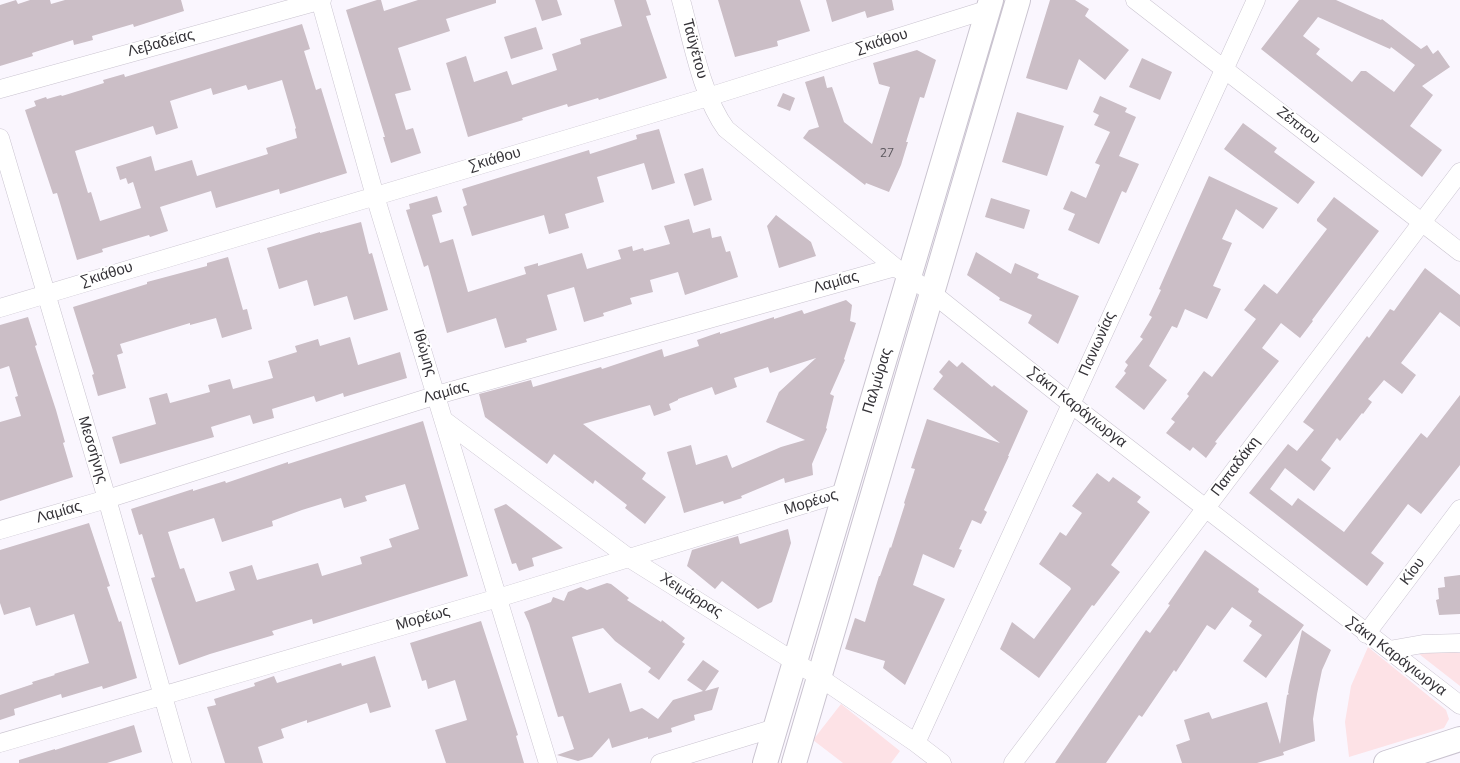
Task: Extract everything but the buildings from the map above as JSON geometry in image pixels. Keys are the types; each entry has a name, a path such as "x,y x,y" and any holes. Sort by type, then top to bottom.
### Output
{"main road":[{"name":"Παλμύρας","path":"794,763 1018,0"},
{"name":"Παλμύρας","path":"765,763 845,492 902,271 990,4"},
{"path":"1386,763 1460,739"}],"street":[{"name":"Λεβαδείας","path":"0,89 321,0"},
{"name":"Ιθώμης","path":"321,0 375,196 548,763"},
{"name":"Ταϋγέτου","path":"681,0 708,97"},
{"name":"Ζέππου","path":"1136,0 1460,252"},
{"name":"Πανιωνίας","path":"916,743 1256,0"},
{"name":"Σκιάθου","path":"0,308 708,97 990,4"},
{"name":"Σάκη Καράγιωργα","path":"708,97 717,118 726,129 1071,404 1460,705"},
{"name":"Μεσσήνης","path":"0,138 107,499 182,763"},
{"name":"Παπαδάκη","path":"1012,763 1460,172"},
{"name":"Λαμίας","path":"0,530 107,499 437,395 902,271"},
{"name":"Χειμάρρας","path":"445,422 629,558 795,661 916,743 942,763"},
{"name":"Μορέως","path":"0,743 162,694 498,598 845,492"},
{"name":"Κίου","path":"1366,634 1460,509"},
{"path":"1389,650 1423,644 1460,643"},
{"path":"660,763 775,728"}],"shaded area":[{"path":"1368,647 1446,710 1449,719 1444,728 1349,757 1345,722 1351,686"},
{"path":"1446,651 1460,653 1460,686 1419,654"},
{"path":"841,704 900,751 891,763 843,763 813,740"}]}
